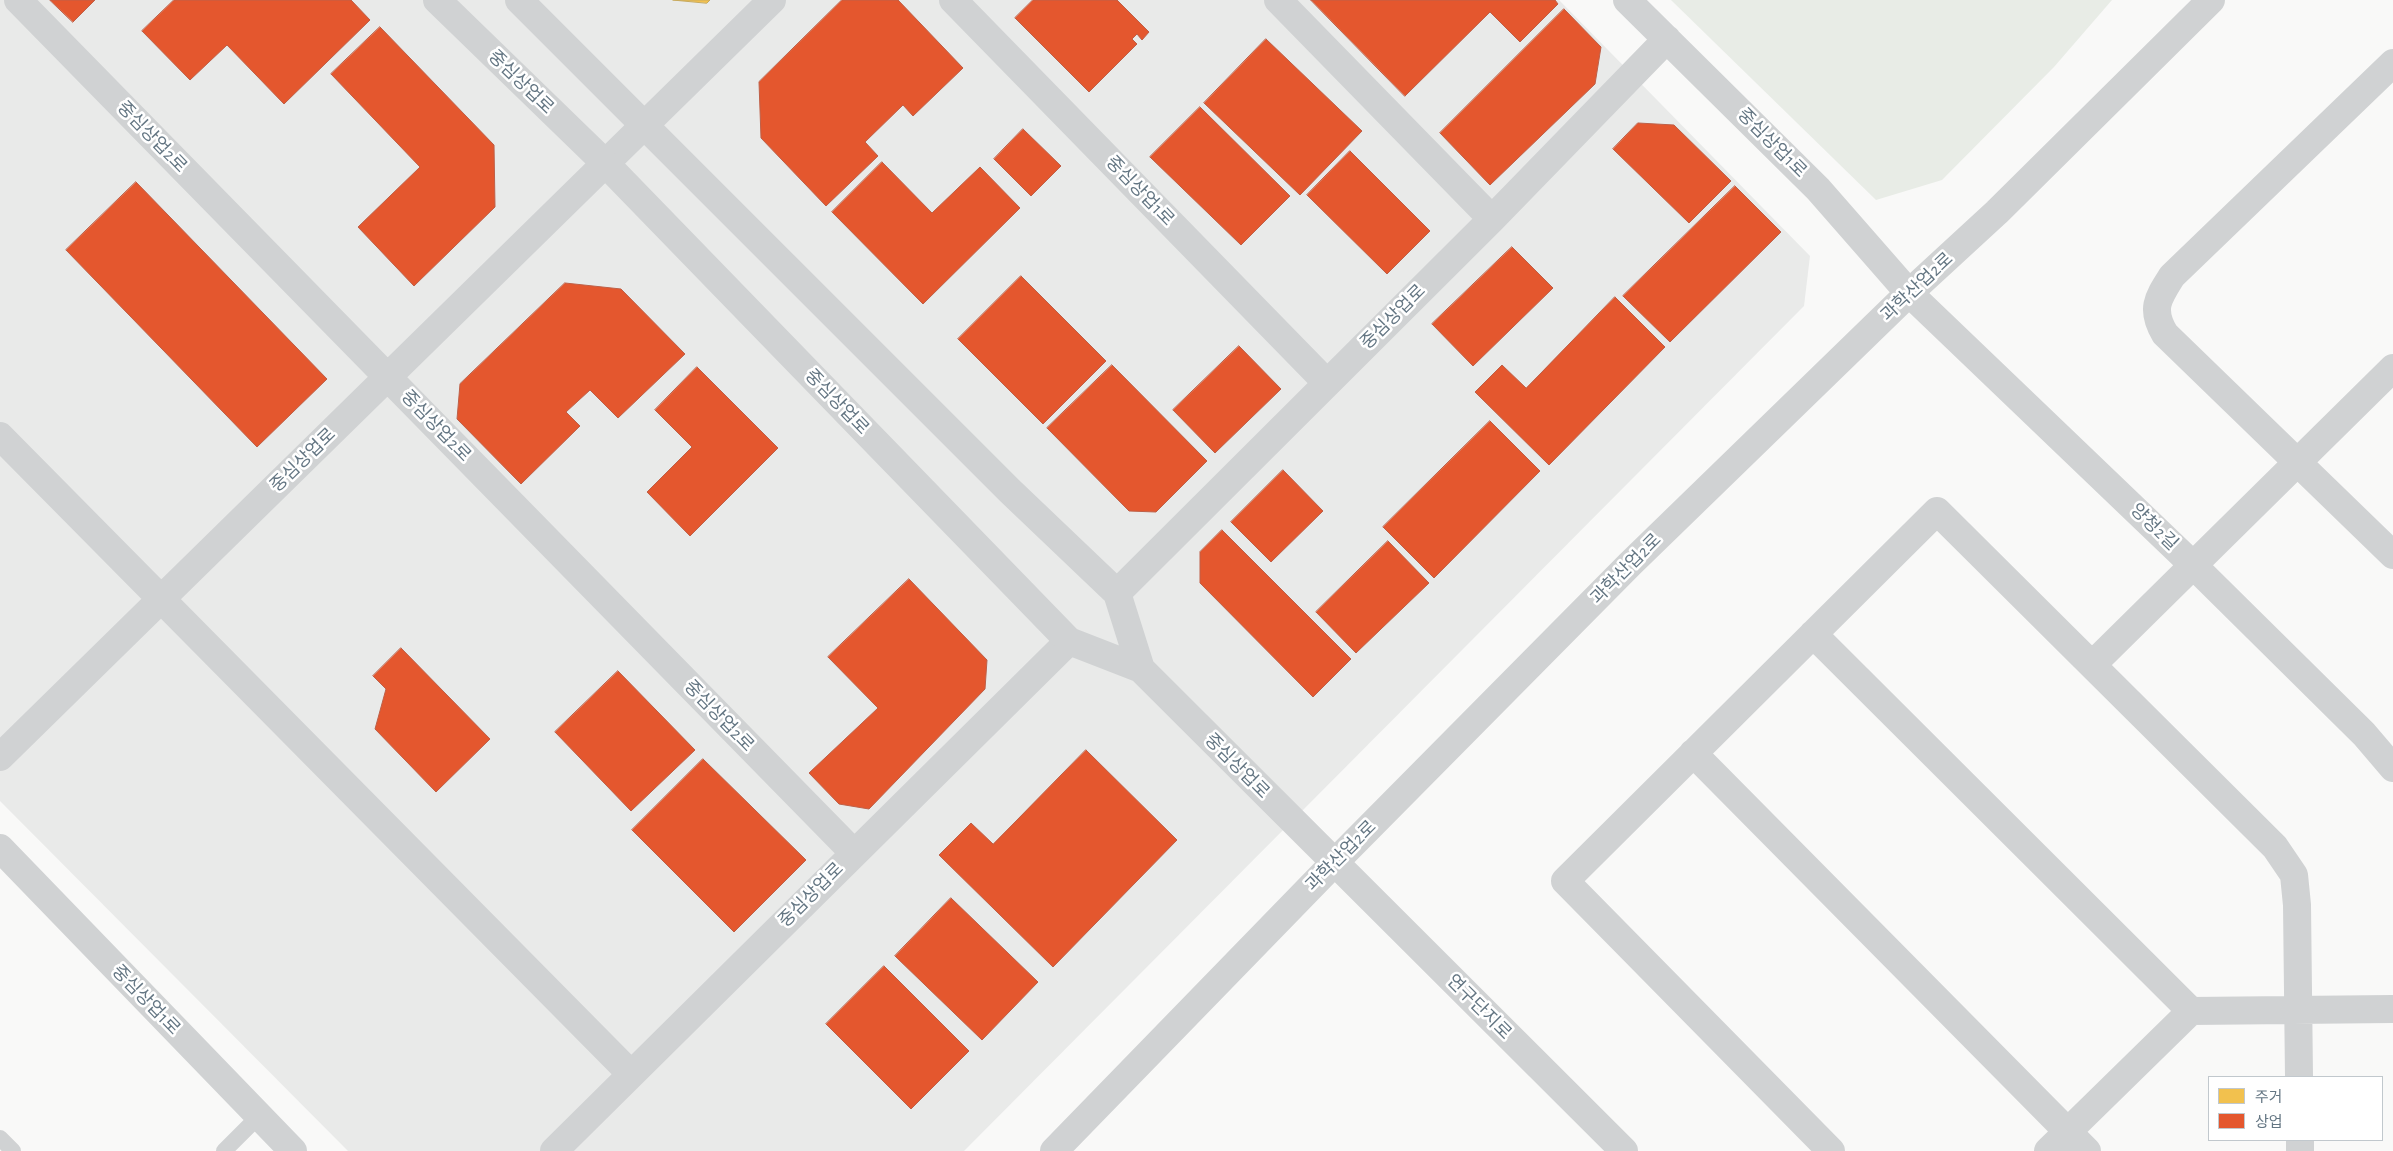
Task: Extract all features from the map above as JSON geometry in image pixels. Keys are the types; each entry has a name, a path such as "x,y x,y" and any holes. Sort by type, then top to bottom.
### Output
{"street":[{"name":"중심상업2로","path":"18,0 854,853"},
{"name":"중심상업로","path":"437,0 605,163 1069,641 1141,669 1334,863"},
{"name":"중심상업로","path":"519,0 1003,484 1117,593 1141,669"},
{"name":"중심상업로","path":"0,757 772,0"},
{"name":"중심상업1로","path":"953,0 1327,383"},
{"path":"1278,0 1492,218"},
{"name":"중심상업1로","path":"1627,0 1818,189 1909,293"},
{"name":"과학산업2로","path":"1054,1151 1334,863 1630,564 1909,293 1997,212 2211,0"},
{"name":"중심상업로","path":"1117,593 1492,218 1667,39"},
{"path":"2393,63 2172,276 2161,294 2156,308 2157,321 2165,334 2393,555"},
{"name":"양청2길","path":"1909,293 2193,565 2364,734 2393,768"},
{"path":"2092,665 2393,368"},
{"path":"0,436 631,1074"},
{"path":"1831,1151 1565,881 1937,511 2275,847 2294,875 2297,906 2299,1076"},
{"path":"1813,634 2191,1012"},
{"name":"중심상업로","path":"554,1151 1069,641"},
{"path":"1693,753 2087,1151"},
{"name":"중심상업1로","path":"0,848 293,1151"},
{"name":"연구단지로","path":"1334,863 1624,1151"},
{"path":"2048,1151 2191,1012 2393,1009"}],"lane":[{"path":"224,1151 259,1116"},
{"path":"0,1138 13,1151"}],"shaded area":[{"path":"0,0 1559,0 1810,256 1804,306 964,1151 348,1151 0,801"},
{"path":"1671,0 2112,0 2054,67 1942,180 1876,200"}],"building: 주거":[{"path":"673,0 710,0 707,3"}],"building: 상업":[{"path":"50,0 95,0 73,22"},
{"path":"174,0 351,0 370,20 284,104 227,45 190,80 142,31"},
{"path":"842,0 898,0 963,68 913,116 903,105 865,142 878,156 826,206 761,138 759,82"},
{"path":"1033,0 1117,0 1149,32 1142,40 1137,34 1132,39 1137,44 1089,92 1015,18"},
{"path":"1311,0 1555,0 1558,4 1520,42 1490,12 1405,96"},
{"path":"1564,9 1601,47 1595,84 1490,185 1440,133"},
{"path":"380,27 494,145 495,207 414,286 358,227 420,167 331,74"},
{"path":"1266,39 1362,131 1300,195 1204,103"},
{"path":"1200,107 1290,196 1241,245 1150,157"},
{"path":"1638,123 1674,125 1731,181 1689,223 1613,149"},
{"path":"1023,129 1061,166 1031,196 994,159"},
{"path":"1350,151 1430,231 1387,274 1307,195"},
{"path":"882,162 932,213 980,167 1020,208 923,304 832,212"},
{"path":"136,182 327,379 257,447 66,250"},
{"path":"1735,186 1781,232 1670,342 1623,296"},
{"path":"1512,247 1553,288 1473,366 1432,324"},
{"path":"1021,276 1106,361 1043,424 958,339"},
{"path":"565,283 621,289 685,354 618,418 590,390 566,412 580,426 521,484 457,419 460,384"},
{"path":"1615,297 1665,347 1549,465 1475,392 1502,365 1526,388"},
{"path":"1239,346 1281,389 1215,453 1173,410"},
{"path":"1112,365 1207,461 1156,512 1129,511 1047,428"},
{"path":"697,367 778,448 690,536 647,492 692,447 655,410"},
{"path":"1490,421 1540,471 1434,578 1383,527"},
{"path":"1283,470 1323,511 1271,562 1231,522"},
{"path":"1222,530 1351,659 1313,697 1200,583 1200,552"},
{"path":"1388,541 1429,583 1356,653 1316,612"},
{"path":"909,579 987,660 985,689 869,809 839,804 809,773 878,708 828,657"},
{"path":"401,648 490,739 436,792 375,729 386,689 373,676"},
{"path":"618,671 695,750 631,811 555,732"},
{"path":"1086,750 1177,840 1053,967 939,855 971,823 993,844"},
{"path":"703,759 806,860 734,932 632,830"},
{"path":"951,898 1038,982 982,1040 895,956"},
{"path":"884,966 969,1051 911,1109 826,1024"}]}
